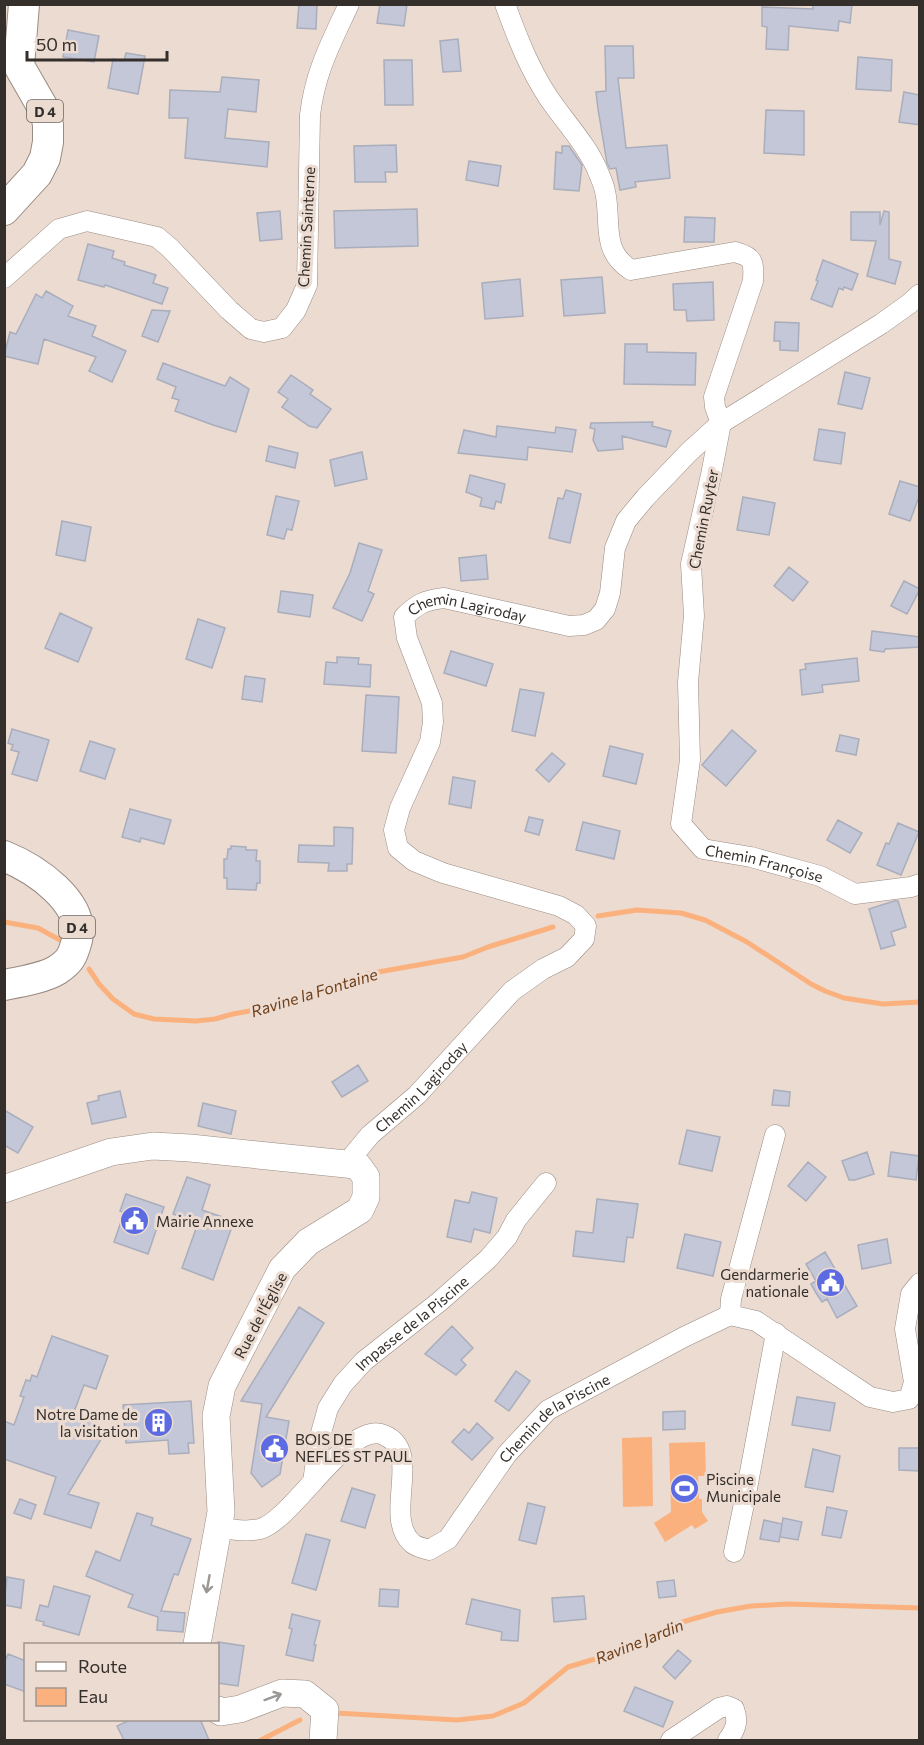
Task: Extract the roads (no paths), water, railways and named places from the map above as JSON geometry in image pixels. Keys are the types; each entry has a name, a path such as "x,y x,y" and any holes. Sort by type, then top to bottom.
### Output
{"main road":[{"name":"D 4","path":"4,210 37,174 45,158 48,142 46,113 19,66 24,4"},
{"name":"D 4","path":"4,856 21,863 61,893 75,912 78,935 73,957 56,971 4,985"}],"street":[{"name":"Chemin Sainterne","path":"4,278 59,229 87,221 157,237 229,310 251,329 264,332 282,328 296,310 307,285 310,114 313,92 322,62 349,4"},
{"path":"505,4 531,69 595,164 605,191 612,253 621,264 631,270 735,252 747,255 754,264 753,281 714,397 721,423"},
{"name":"Chemin Lagiroday","path":"346,1164 370,1135 417,1095 512,990 543,969 567,957 584,939 586,926 576,915 559,906 443,873 414,861 398,848 394,830 400,808 430,742 433,722 432,703 406,638 404,617 415,606 429,600 444,598 569,626 584,625 596,620 605,609 610,593 615,548 626,521 688,452 721,423 881,324 920,294"},
{"name":"Chemin Ruyter","path":"694,616 691,564 721,423"},
{"name":"Chemin Françoise","path":"694,616 688,682 690,760 681,824 703,849 751,858 820,876 855,894 920,884"},
{"path":"775,1135 731,1299 730,1315 756,1321 870,1397 893,1402 909,1399 914,1382 905,1329 911,1294 920,1283"},
{"path":"4,1189 111,1152 153,1146 346,1164"},
{"name":"Rue de l'Église","path":"197,1643 221,1512 216,1416 222,1386 282,1269 308,1242 360,1210 366,1197 366,1177 358,1166 346,1164"},
{"name":"Impasse de la Piscine","path":"312,1482 319,1440 328,1408 343,1384 364,1361 488,1260 546,1183"},
{"name":"Chemin de la Piscine","path":"219,1527 245,1531 262,1528 275,1520 346,1449 367,1433 382,1434 397,1443 403,1462 401,1526 412,1544 429,1550 448,1539 507,1454 548,1410 730,1315"},
{"path":"734,1551 776,1333"},
{"path":"219,1711 240,1709 282,1693 305,1694 325,1710 323,1740"},
{"path":"671,1740 719,1708 727,1707 734,1709 737,1725 728,1740"}],"water":[{"path":"652,1437 653,1506 623,1507 622,1438"},
{"name":"Piscine Municipale","path":"705,1442 706,1476 698,1476 699,1499 702,1499 702,1512 708,1521 695,1529 692,1525 665,1542 654,1523 671,1512 669,1443"}],"waterway":[{"name":"Ravine la Fontaine","path":"598,916 637,910 681,913 705,920 747,942 825,991 844,998 883,1004 920,1002"},
{"name":"Ravine la Fontaine","path":"4,922 38,928 60,940"},
{"name":"Ravine la Fontaine","path":"89,969 113,999 134,1014 154,1019 196,1021 281,1005 367,974 463,957 553,927"},
{"name":"Ravine Jardin","path":"336,1713 457,1720 493,1716 524,1703 568,1667 619,1652 652,1639 679,1623 717,1612 751,1606 788,1604 920,1608"},
{"name":"Ravine Jardin","path":"261,1740 300,1720"}],"place":[{"name":"Mairie Annexe","path":"135,1221"},
{"name":"Gendarmerie nationale","path":"830,1283"},
{"name":"Notre Dame de la visitation","path":"159,1423"},
{"name":"BOIS DE NEFLES ST PAUL","path":"274,1448"},
{"name":"Piscine Municipale","path":"685,1488"}]}
